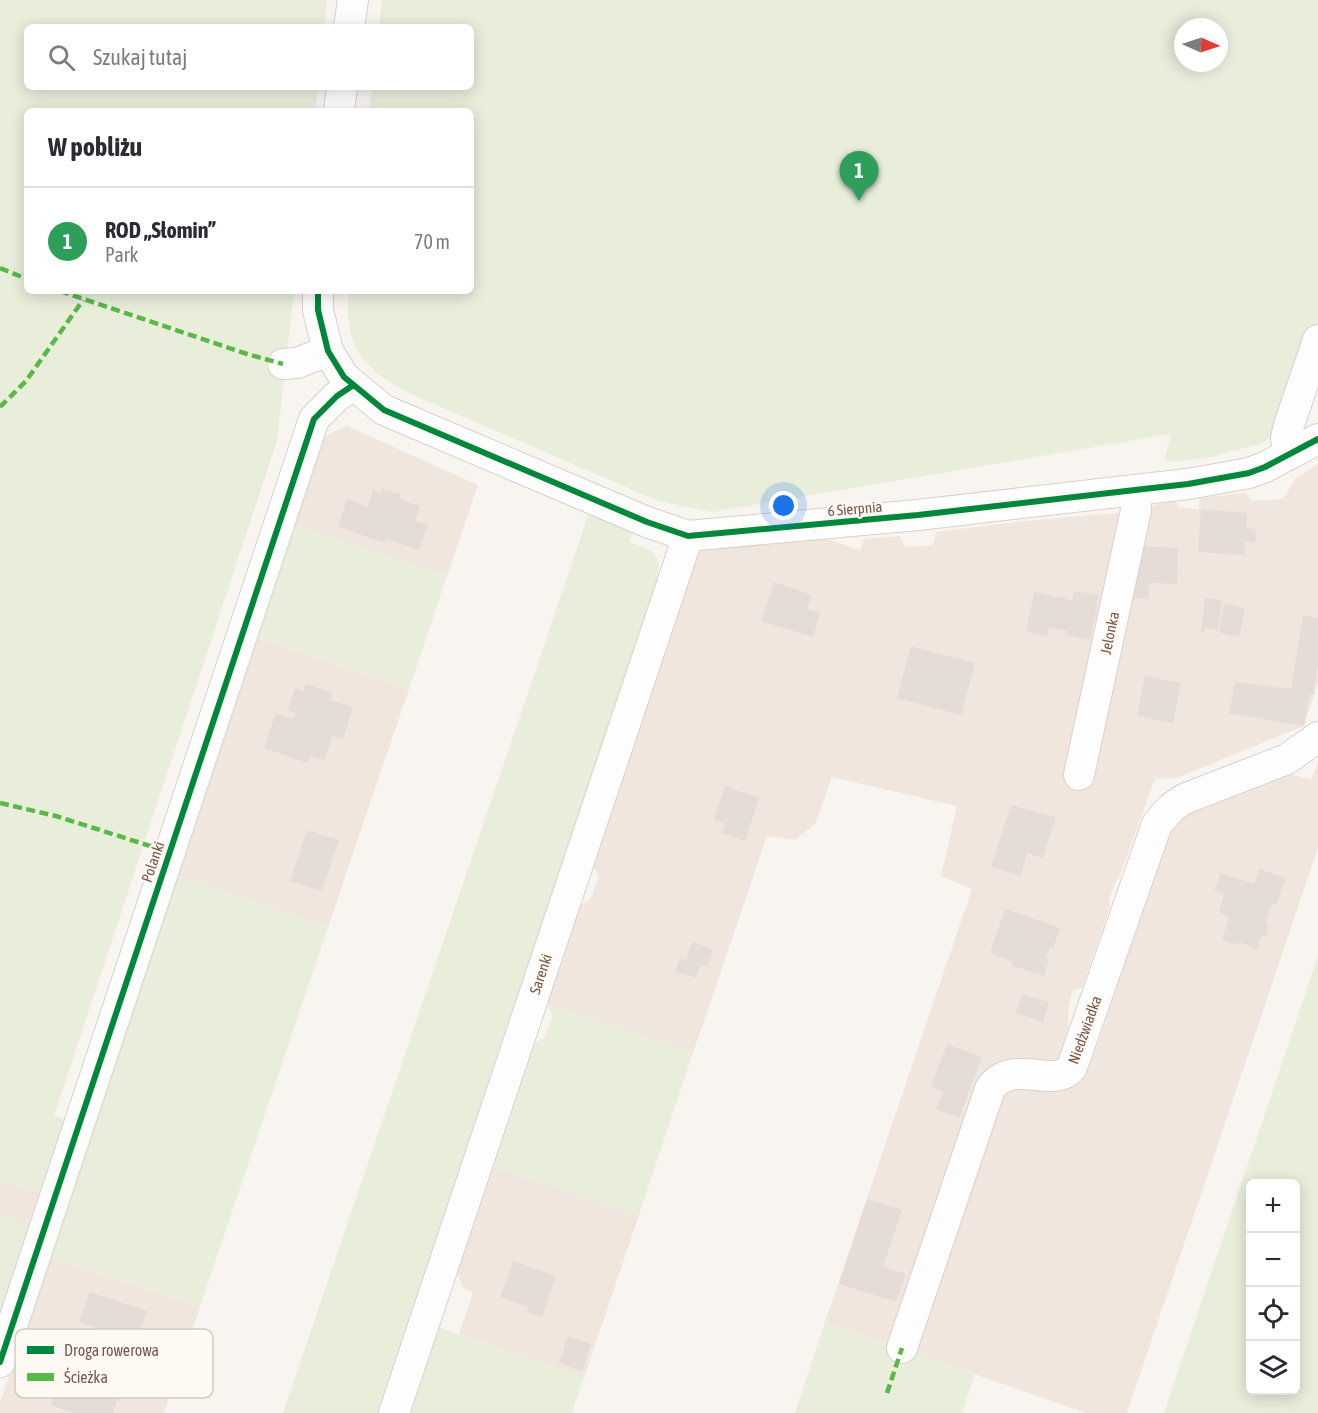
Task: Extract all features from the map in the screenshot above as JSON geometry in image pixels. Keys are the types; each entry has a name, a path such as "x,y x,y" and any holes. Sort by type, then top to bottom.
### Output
{"street":[{"path":"349,24 353,0"},
{"path":"339,108 342,90"},
{"name":"6 Sierpnia","path":"318,294 318,310 328,351 352,386 384,410 647,522 688,536 918,515 1232,477 1265,467 1318,439"},
{"path":"1288,455 1286,438 1289,425 1318,340"},
{"path":"283,364 297,363 328,351"},
{"name":"Polanki","path":"0,1362 314,419 337,396 352,386"},
{"name":"Jelonka","path":"1079,775 1136,510 1135,490"},
{"name":"Sarenki","path":"394,1413 688,536"},
{"name":"Niedźwiadka","path":"902,1348 990,1089 998,1079 1010,1074 1064,1074 1072,1067 1157,824 1184,799 1287,759 1318,737"}],"shaded area":[{"path":"347,426 478,485 447,576 294,525 323,437"},
{"path":"1318,464 1318,683 1304,726 1176,778 1155,779 1109,900 1110,906 1082,988 1073,990 1069,1006 1068,1028 1064,1041 1067,1052 1085,1057 1095,1052 1166,840 1179,819 1192,809 1287,773 1311,780 1318,762 1318,848 1127,1413 1086,1413 825,1322 972,889 941,876 957,806 832,777 815,824 795,840 767,836 693,1053 547,1005 580,905 590,900 599,877 593,866 699,550 827,539 860,550 864,539 899,536 905,547 933,545 936,532 1127,512 1176,500 1179,508 1199,509 1199,498 1245,493 1252,501 1283,499 1296,478"},
{"path":"257,638 409,689 328,927 177,876"},
{"path":"0,1098 68,1121 24,1253 0,1245"},
{"path":"493,1167 639,1215 584,1378 459,1334 473,1293 463,1288 457,1273"},
{"path":"49,1257 200,1307 193,1329 25,1329"},
{"path":"15,1358 15,1398 169,1398 164,1413 0,1413 0,1403"}],"green space":[{"path":"0,0 327,0 324,24 24,24 24,90 318,90 315,108 24,108 24,294 294,294 277,441 54,1116 68,1121 43,1195 0,1180"},
{"path":"382,0 1318,0 1318,320 1285,417 1275,434 1263,443 1211,457 1175,462 1164,460 1171,434 712,512 658,501 413,395 381,377 360,355 354,343 348,311 349,294 474,294 474,108 369,108 372,90 474,90 474,24 379,24"},
{"path":"589,513 632,531 629,542 650,550 654,554 659,563 654,604 382,1413 283,1413"},
{"path":"294,525 447,576 409,689 257,638"},
{"path":"177,876 328,927 200,1307 49,1257"},
{"path":"1318,956 1318,1413 1164,1413"},
{"path":"547,1005 693,1053 639,1215 493,1167 534,1043 545,1037 553,1016"},
{"path":"0,1212 32,1228 0,1323"},
{"path":"825,1322 975,1373 962,1413 795,1413"},
{"path":"438,1327 584,1378 572,1413 409,1413"}],"building":[{"path":"382,489 400,494 399,499 420,506 415,521 428,525 419,550 386,539 385,543 338,527 347,499 368,507 373,490 381,493"},
{"path":"1201,509 1247,513 1246,528 1256,529 1255,542 1245,542 1245,555 1198,552"},
{"path":"1138,546 1178,548 1177,584 1149,583 1149,599 1128,598 1129,582 1136,582"},
{"path":"774,582 812,595 807,609 820,613 813,637 761,621"},
{"path":"1074,591 1099,595 1090,640 1066,635 1067,631 1049,628 1048,636 1026,632 1034,592 1072,600"},
{"path":"1205,598 1222,600 1218,630 1205,628 1205,632 1201,632"},
{"path":"1224,604 1245,608 1239,637 1219,633"},
{"path":"1303,615 1318,618 1318,665 1313,695 1310,694 1304,726 1229,713 1235,682 1291,689"},
{"path":"911,646 975,663 961,715 897,698"},
{"path":"1145,676 1181,683 1173,723 1137,716"},
{"path":"306,684 332,693 330,700 353,707 343,739 333,736 324,760 311,756 308,763 264,748 276,713 294,719 296,713 288,710 295,688 303,691"},
{"path":"725,786 759,798 745,841 722,833 725,824 714,819"},
{"path":"1011,805 1056,817 1043,858 1027,853 1021,876 991,867"},
{"path":"307,830 339,840 322,891 290,881"},
{"path":"1259,869 1286,878 1276,905 1272,904 1265,925 1269,926 1266,937 1262,935 1257,949 1239,942 1237,945 1222,940 1229,917 1219,912 1224,894 1214,891 1221,873 1254,884"},
{"path":"1005,909 1060,928 1053,948 1050,947 1046,958 1049,959 1044,976 1011,965 1012,961 990,953"},
{"path":"692,942 713,949 708,967 700,965 696,978 675,972 680,958 686,960"},
{"path":"1022,994 1049,1002 1043,1022 1016,1013"},
{"path":"947,1044 982,1057 959,1118 936,1109 943,1092 931,1087"},
{"path":"867,1199 902,1210 883,1267 906,1274 896,1302 839,1284"},
{"path":"513,1261 556,1276 542,1317 527,1312 528,1307 500,1297"},
{"path":"90,1292 147,1311 141,1329 97,1329 79,1322"},
{"path":"568,1336 591,1344 582,1371 559,1363"},
{"path":"53,1398 121,1398 120,1402 117,1400 113,1413 74,1413 51,1405"}],"marked path":[{"path":"0,268 24,278"},
{"path":"69,294 283,364"},
{"path":"0,407 26,381 83,300"},
{"path":"0,803 56,816 169,852"},
{"path":"887,1393 902,1348"}],"cycle path":[{"path":"318,294 318,310 328,351 344,377 384,410 647,522 688,536 918,515 1188,484 1249,473 1318,439"},
{"path":"0,1362 314,419 337,396 352,386"}],"place":[{"name":"ROD „Słomin”","path":"859,201"}]}
